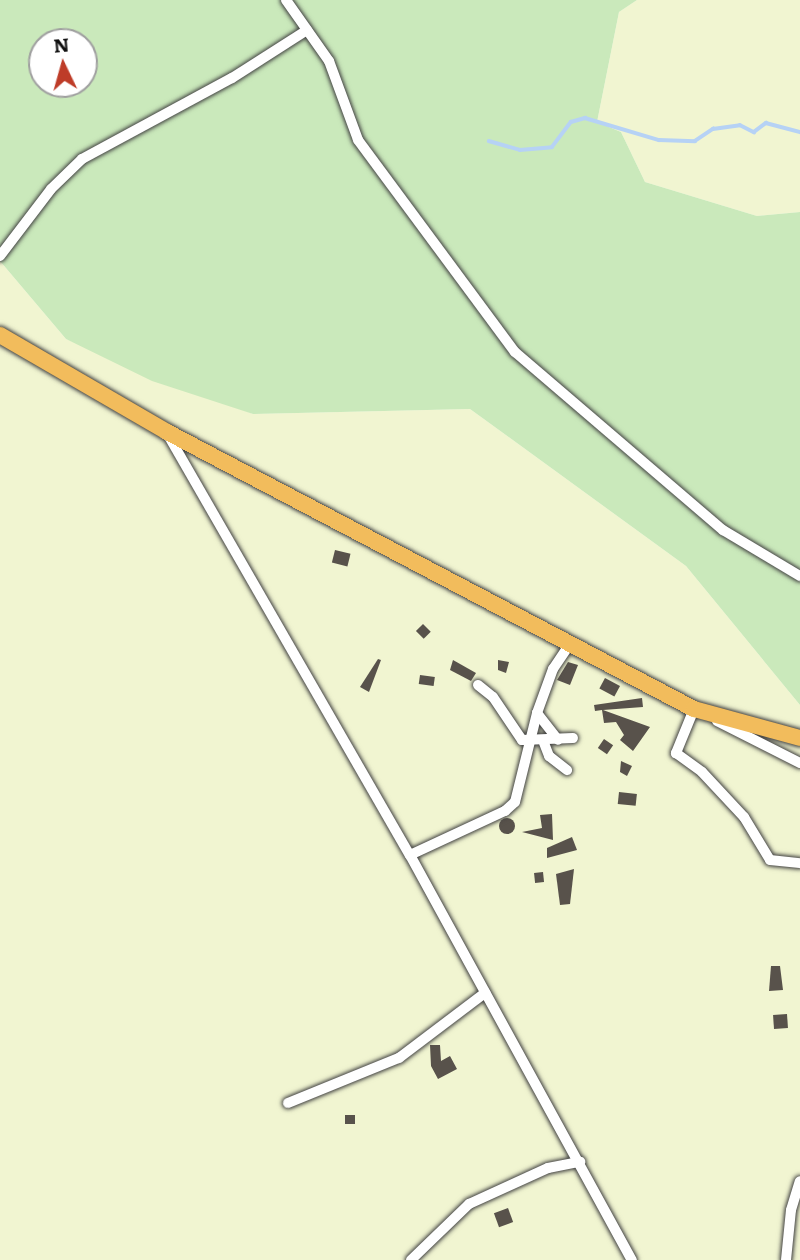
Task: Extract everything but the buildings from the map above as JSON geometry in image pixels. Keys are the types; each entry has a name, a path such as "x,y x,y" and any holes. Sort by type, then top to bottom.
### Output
{"highway":[{"path":"0,335 167,432 694,709 800,738"}],"street":[{"path":"286,0 329,61 358,140 515,352 723,530 800,576"},
{"path":"0,256 51,189 82,159 232,78 307,30"},
{"path":"167,432 410,855 632,1260"},
{"path":"410,855 505,811 515,802 537,713 553,669 570,644"},
{"path":"478,685 493,696 522,740 544,743 573,738"},
{"path":"800,763 694,709 676,753 702,772 744,817 770,860 800,863"},
{"path":"537,713 558,740"},
{"path":"544,743 550,756 568,770"},
{"path":"288,1103 399,1058 485,993"},
{"path":"411,1260 469,1204 548,1168 580,1162"},
{"path":"786,1260 791,1210 800,1181"}],"green space":[{"path":"0,0 637,0 619,12 597,122 621,132 645,182 757,216 800,212 800,705 686,566 470,409 253,414 152,381 66,339 0,261"},
{"path":"637,0 800,0 800,212 757,216 645,182 621,132 597,122 619,12"},
{"path":"0,261 66,339 253,414 470,409 686,566 800,705 800,1260 0,1260"}],"waterway":[{"path":"489,141 520,150 552,147 571,122 585,118 659,140 695,141 713,129 740,125 754,132 766,123 800,132"}]}
